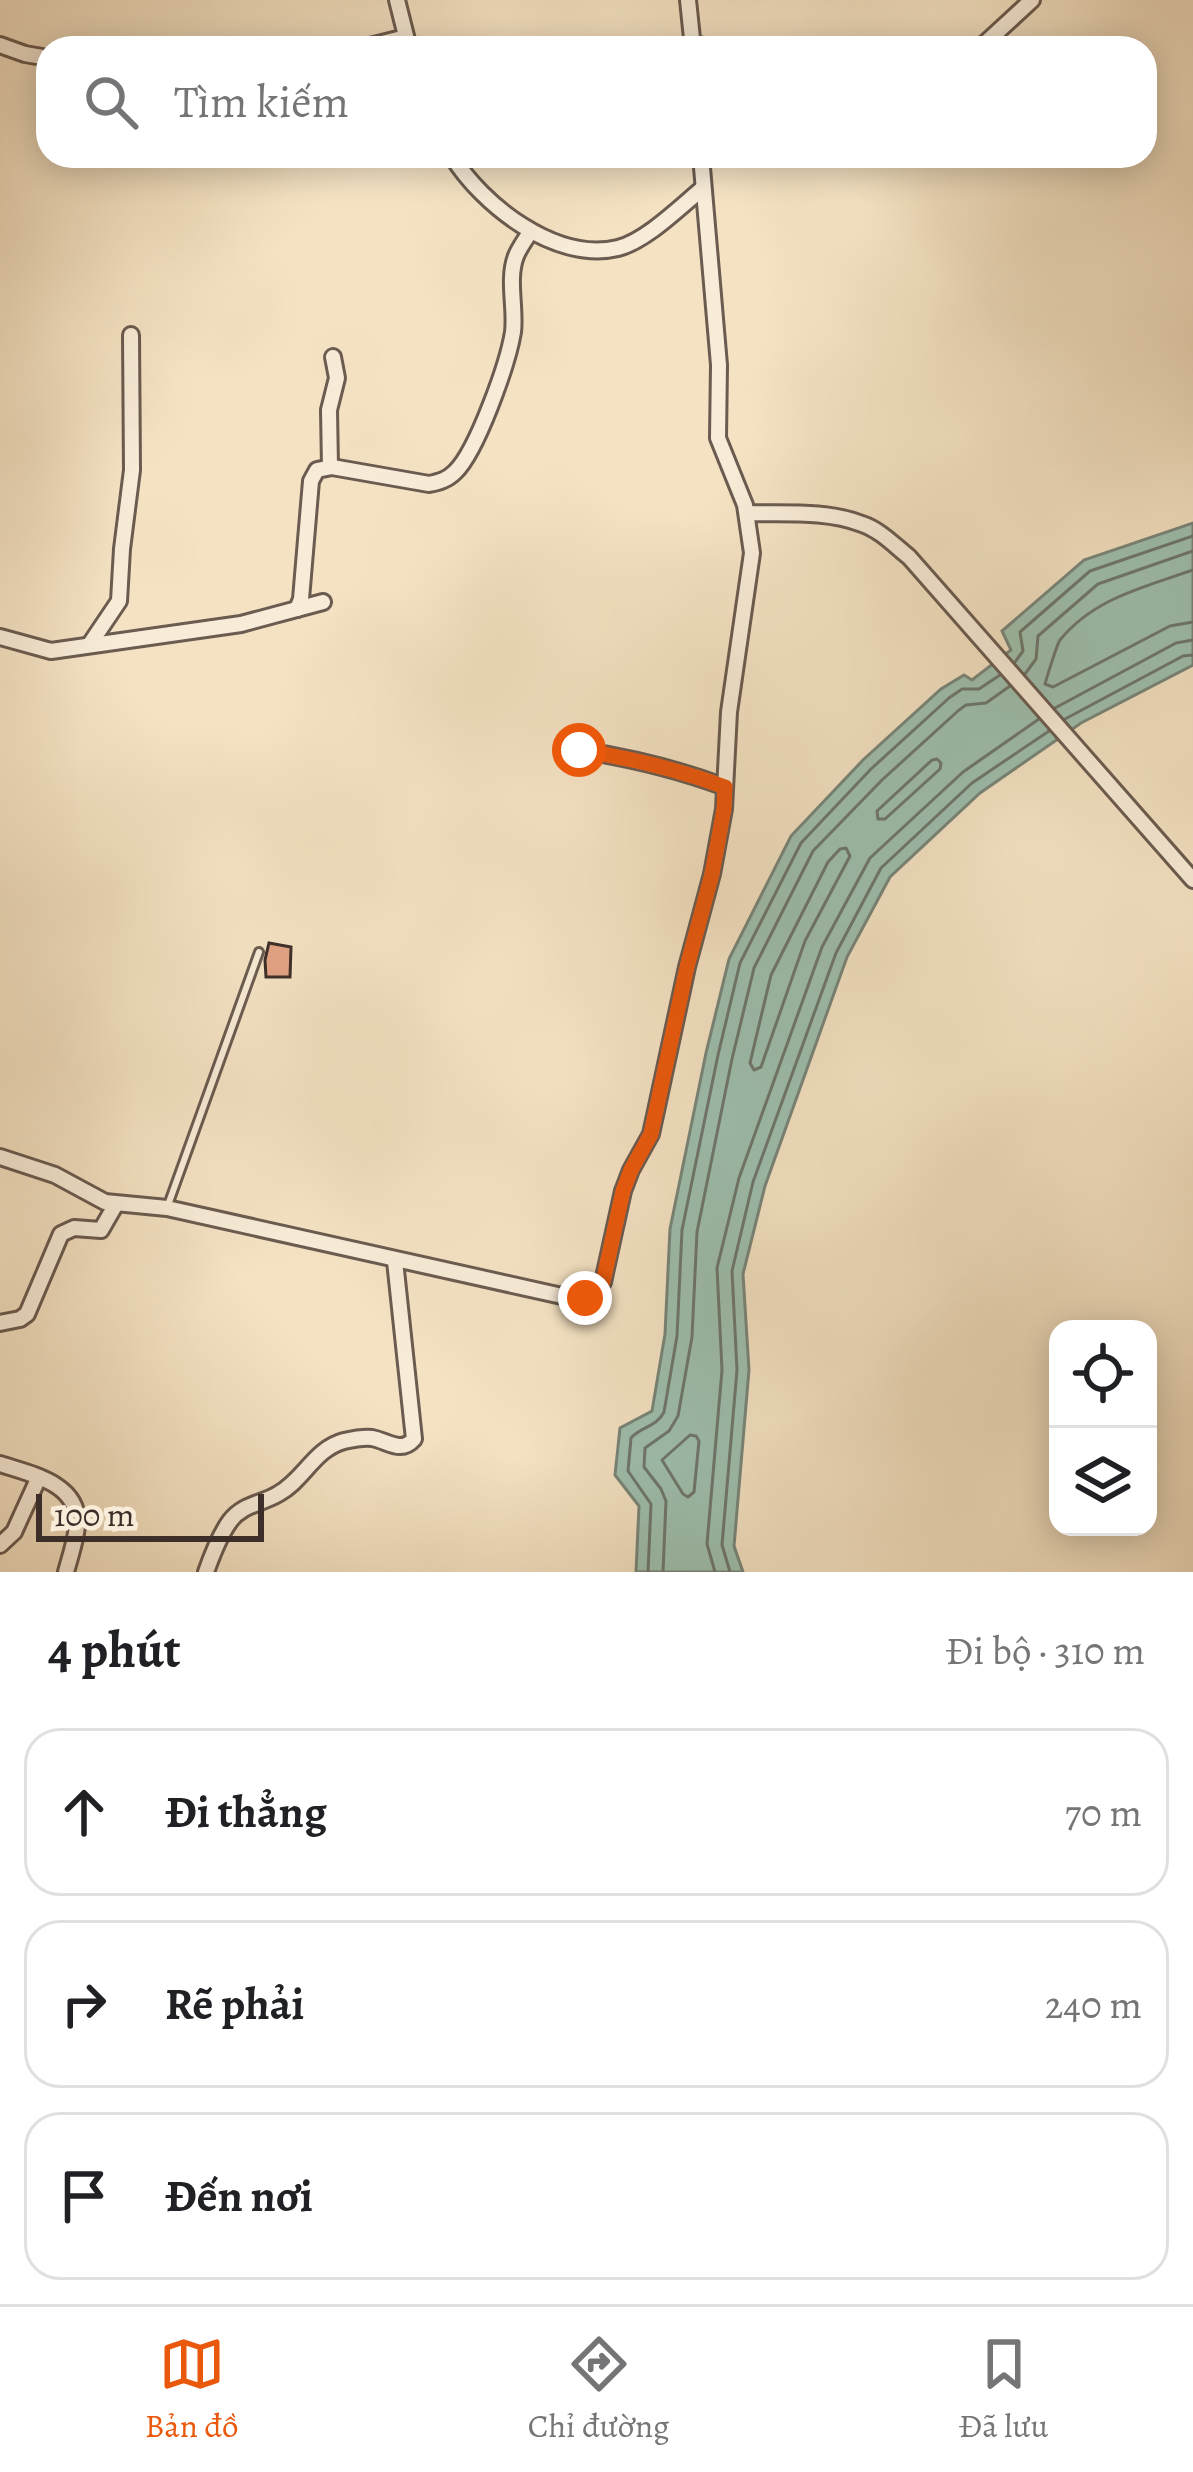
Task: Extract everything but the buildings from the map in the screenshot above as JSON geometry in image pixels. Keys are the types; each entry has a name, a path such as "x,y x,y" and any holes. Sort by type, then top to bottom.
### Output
{"street":[{"path":"397,0 406,36"},
{"path":"688,0 692,36"},
{"path":"993,36 1033,0"},
{"path":"0,45 36,56"},
{"path":"462,168 520,226 551,243 584,249 616,249 638,240 704,188"},
{"path":"0,1157 55,1175 94,1198 116,1204 167,1208 571,1298 585,1298 603,1282 623,1191 651,1134 712,874 724,809 729,712 752,553 747,513 718,438 718,365 702,168"},
{"path":"297,609 310,482 317,470 329,467 429,484 457,471 478,435 508,353 514,320 514,263 530,232"},
{"path":"90,644 119,601 132,470 130,334"},
{"path":"329,467 329,410 337,378 333,357"},
{"path":"747,513 831,517 880,533 909,557 1193,880"},
{"path":"0,637 50,651 241,624 323,602"},
{"path":"579,750 680,770 725,787"},
{"path":"0,1323 27,1314 61,1234 74,1228 100,1230 116,1204"},
{"path":"206,1572 220,1537 239,1511 285,1490 325,1450 362,1438 402,1447 414,1439 395,1261"},
{"path":"0,1464 61,1488 75,1506 77,1528 66,1572"},
{"path":"0,1545 14,1532 39,1477"}],"lane":[{"path":"167,1208 259,952"}],"water":[{"path":"1193,523 1193,665 1081,723 980,793 890,877 847,957 765,1186 743,1274 749,1370 734,1546 743,1572 636,1572 639,1506 615,1475 620,1428 652,1411 665,1334 670,1229 706,1053 729,959 791,836 863,760 941,689 964,675 972,680 1011,650 1002,631 1084,560"}],"route":[{"path":"579,750 680,770 725,787 712,874 651,1134 623,1191 603,1282 585,1298"}]}
